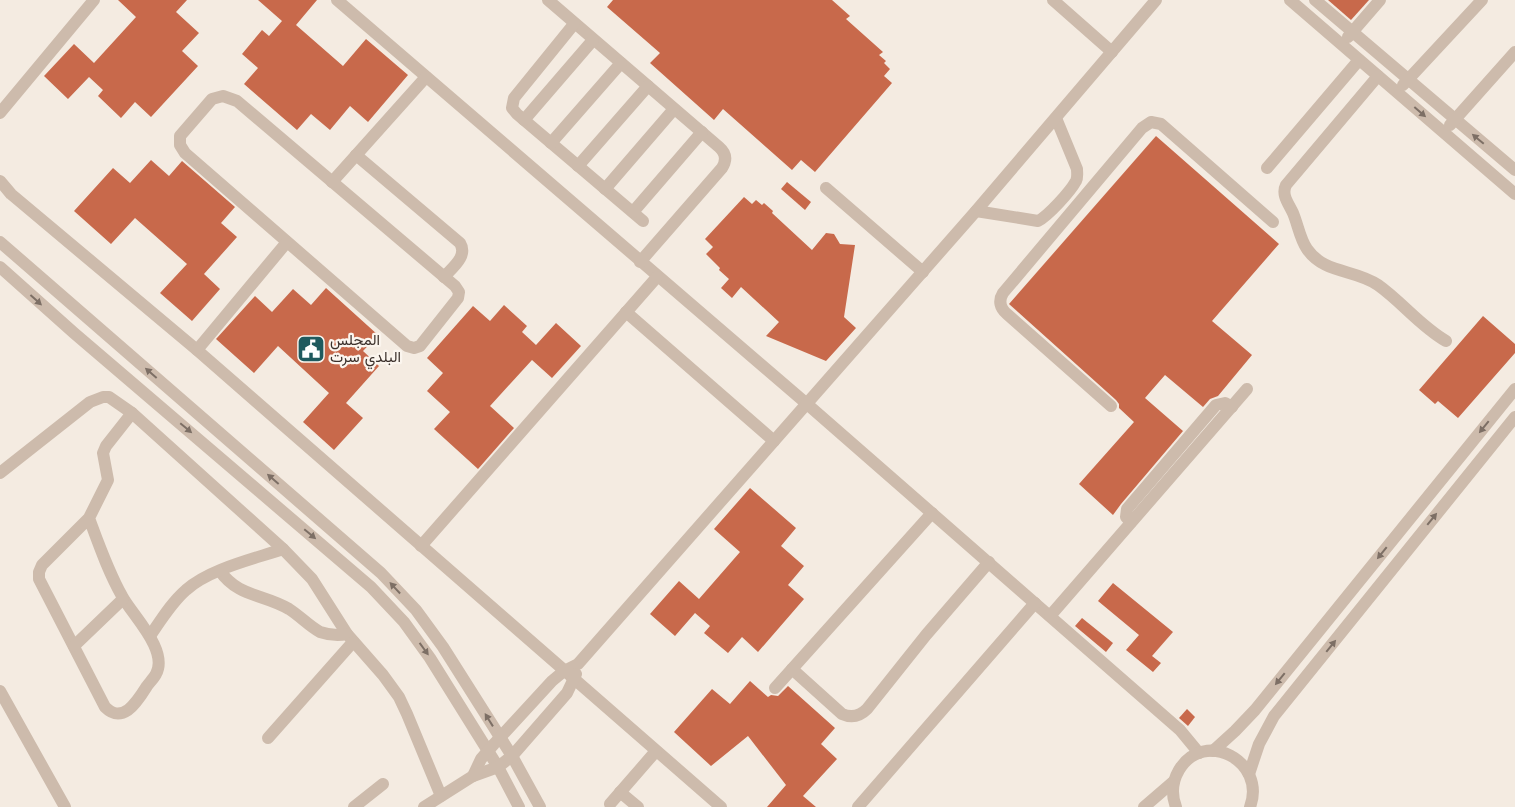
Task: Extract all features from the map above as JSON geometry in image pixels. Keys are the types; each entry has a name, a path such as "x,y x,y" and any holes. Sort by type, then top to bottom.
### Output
{"street":[{"path":"0,113 94,0"},
{"path":"337,0 989,562 1180,730 1199,753"},
{"path":"548,0 723,152 725,158 724,165 640,262"},
{"path":"1052,0 1112,52"},
{"path":"474,776 481,759 488,750 564,671 578,664 923,272 1156,0"},
{"path":"1290,0 1305,5 1341,44 1515,194"},
{"path":"1315,0 1515,170"},
{"path":"1341,44 1380,0"},
{"path":"1396,92 1482,0"},
{"path":"574,24 514,98 512,108 643,221"},
{"path":"524,120 593,40"},
{"path":"1443,132 1515,52"},
{"path":"1267,168 1359,60"},
{"path":"551,143 621,63"},
{"path":"1378,76 1286,185 1284,195 1294,216 1302,241 1317,260 1330,268 1362,276 1377,284 1428,329 1446,341"},
{"path":"332,182 426,77"},
{"path":"578,166 648,86"},
{"path":"223,96 237,101 332,182 455,286 459,292 458,298 420,346 414,348 407,346 185,153 180,145 180,136 212,99 223,96"},
{"path":"605,189 674,109"},
{"path":"976,211 1038,221 1063,197 1076,181 1078,175 1056,118"},
{"path":"1111,406 1007,314 1000,304 1003,293 1145,125 1154,122 1164,126 1273,222"},
{"path":"633,212 702,132"},
{"path":"356,156 460,243 463,249 462,256 444,277"},
{"path":"0,181 11,194 197,350 656,751 705,802 721,807"},
{"path":"826,188 923,272"},
{"path":"1063,197 1075,208"},
{"path":"0,242 381,574 416,610 443,647 512,756 540,807"},
{"path":"197,350 287,242"},
{"path":"0,267 74,333 371,587 404,622 430,658 488,750 519,807"},
{"path":"421,546 657,276"},
{"path":"626,312 774,441"},
{"path":"1050,616 1248,389"},
{"path":"1213,751 1255,710 1515,389"},
{"path":"0,472 96,399 109,397 132,413 283,549 312,579 350,638 383,675 398,697 441,796"},
{"path":"89,518 108,568 123,599 150,636 158,656 159,666 157,673 132,707 118,714 110,712 105,707 39,579 39,572 42,565 89,518 108,480 108,473 102,459 102,453 132,413"},
{"path":"1252,805 1253,792 1250,774 1259,744 1274,716 1515,417"},
{"path":"775,688 932,513"},
{"path":"150,636 178,597 204,577 283,549"},
{"path":"792,669 842,714 851,717 860,715 867,710 926,635 989,562"},
{"path":"220,571 230,584 281,604 320,632 350,638"},
{"path":"74,646 123,599"},
{"path":"858,807 1035,603"},
{"path":"268,738 350,638"},
{"path":"424,807 474,776 498,767 512,756 567,693 574,680 578,664"},
{"path":"0,691 65,807"},
{"path":"531,704 546,717"},
{"path":"610,804 656,751"},
{"path":"1176,807 1172,791 1176,774 1186,761 1199,753 1213,751 1231,755 1250,774"},
{"path":"1144,807 1173,782"},
{"path":"354,807 382,784"},
{"path":"620,792 638,807"}],"building":[{"path":"118,0 187,0 176,12 199,33 182,51 198,66 151,117 135,102 121,118 98,96 103,90 89,77 68,99 44,76 74,44 94,63 136,17"},
{"path":"258,0 317,0 296,25 343,66 366,39 408,75 368,122 350,106 330,130 311,114 297,130 244,84 258,68 242,54 262,30 269,36 282,21"},
{"path":"613,0 832,0 850,16 846,19 883,52 879,55 886,61 884,63 890,69 884,76 892,83 815,172 801,160 792,170 723,109 714,120 650,63 660,53 607,7"},
{"path":"1328,0 1369,0 1351,20"},
{"path":"1156,136 1279,244 1212,321 1252,355 1218,396 1210,399 1203,407 1165,375 1145,398 1183,431 1113,515 1079,484 1134,422 1119,408 1116,400 1009,304"},
{"path":"151,160 169,176 182,161 235,207 221,223 237,237 204,274 220,289 192,321 160,293 187,264 135,218 111,244 74,211 113,168 130,183"},
{"path":"787,182 811,202 805,210 781,189"},
{"path":"744,197 752,204 756,200 762,205 764,203 773,211 772,213 812,250 826,233 834,234 840,244 855,245 844,317 856,328 826,361 766,336 779,322 741,287 732,298 721,288 729,279 706,254 713,247 705,239"},
{"path":"326,288 378,335 363,351 379,366 346,403 363,418 334,450 303,422 329,393 278,346 254,373 216,339 255,296 272,312 293,289 311,305"},
{"path":"504,305 527,326 522,332 536,345 556,323 581,346 552,378 532,360 490,406 514,428 478,469 434,429 450,412 427,391 443,373 427,358 473,306 490,321"},
{"path":"1483,316 1515,344 1515,353 1458,418 1438,401 1435,404 1419,390"},
{"path":"750,488 796,528 781,546 804,566 788,585 804,599 758,652 742,637 728,653 704,633 710,626 695,613 675,636 650,614 679,581 699,599 740,552 714,529"},
{"path":"1113,583 1173,632 1152,656 1161,663 1153,672 1126,650 1139,635 1098,601"},
{"path":"1082,618 1113,643 1106,652 1075,626"},
{"path":"750,681 768,697 771,695 778,696 788,686 835,728 821,744 837,759 803,796 816,807 767,807 786,785 748,736 711,766 674,732 712,689 730,704"},
{"path":"1187,709 1195,717 1188,726 1179,718"}],"place":[{"name":"المجلس البلدي سرت","path":"311,349"}]}
